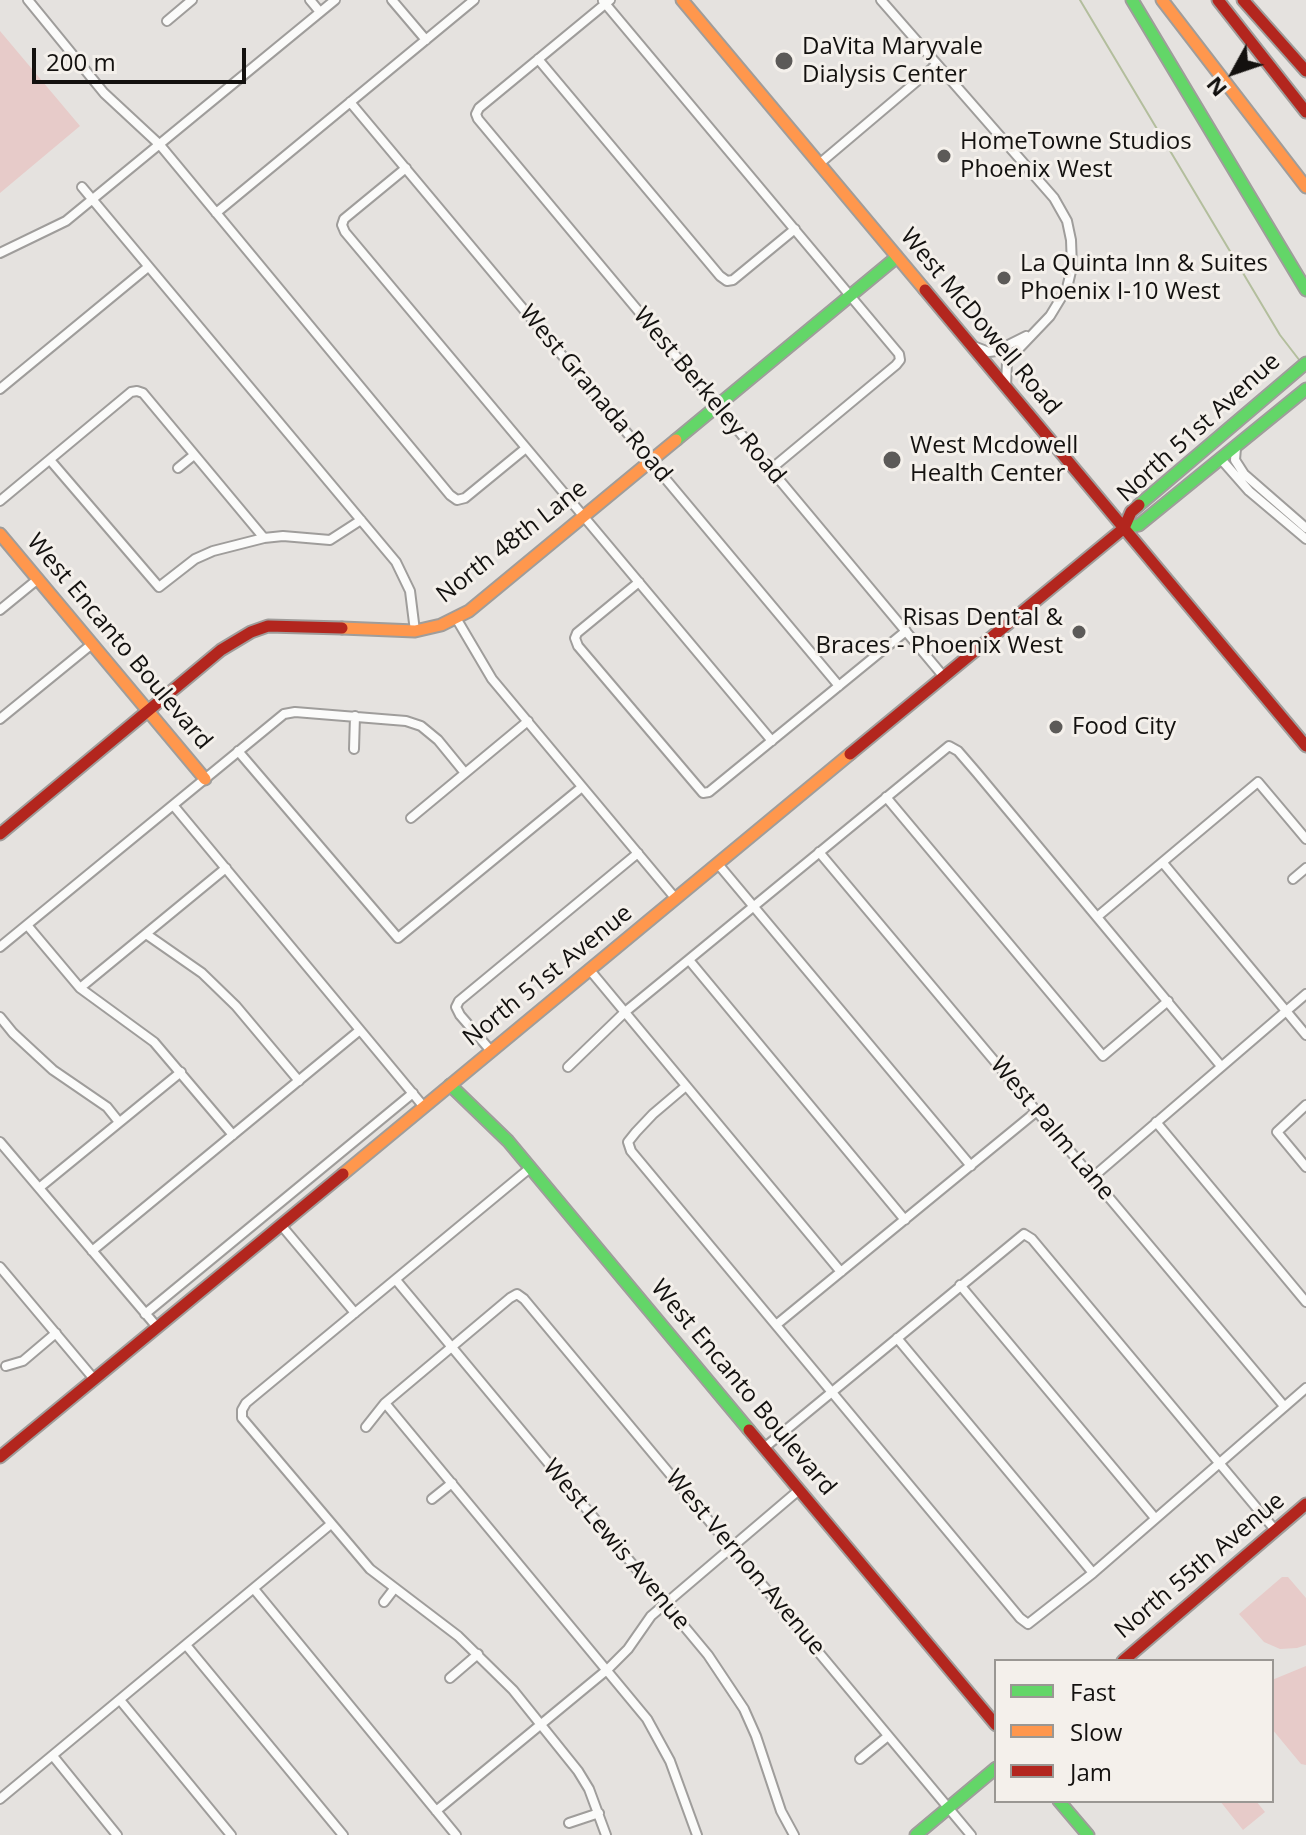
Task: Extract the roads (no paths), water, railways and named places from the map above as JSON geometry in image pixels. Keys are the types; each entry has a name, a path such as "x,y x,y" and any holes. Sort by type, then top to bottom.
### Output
{"main road":[{"name":"West McDowell Road","path":"682,0 1306,746"},
{"path":"1132,0 1306,290"},
{"path":"1162,0 1306,187"},
{"path":"1218,0 1306,112"},
{"path":"1243,0 1306,71"},
{"name":"North 48th Lane","path":"0,834 228,645 251,632 268,626 294,625 415,631 456,618 483,600 897,257"},
{"name":"North 51st Avenue","path":"0,1457 1124,528 1131,512 1306,363"},
{"path":"1220,458 1220,444 1250,420 1278,387"},
{"name":"North 51st Avenue","path":"1124,528 1139,525 1305,390"},
{"name":"West Encanto Boulevard","path":"0,534 205,779"},
{"name":"West Encanto Boulevard","path":"450,1085 505,1137 994,1723"},
{"name":"North 55th Avenue","path":"1125,1659 1306,1504"},
{"path":"916,1835 994,1770"},
{"path":"1061,1803 1088,1835"}],"street":[{"path":"28,0 104,93 160,145 457,500 465,498 526,448"},
{"path":"167,21 192,0"},
{"path":"310,0 320,12"},
{"path":"0,253 58,227 335,0"},
{"path":"392,0 426,40"},
{"path":"216,213 474,0"},
{"path":"881,0 1054,198 1067,221 1071,240 1069,283 1056,308 1006,364 1006,388"},
{"path":"771,469 900,360 899,354 606,1 538,59 727,281 733,280 795,229"},
{"name":"West Berkeley Road","path":"538,59 479,108 476,114 944,677"},
{"path":"819,164 936,65"},
{"name":"West Granada Road","path":"350,102 839,686"},
{"path":"406,168 344,219 342,225 772,741"},
{"path":"82,187 396,562 408,581 415,631"},
{"path":"0,389 148,267"},
{"path":"969,343 989,352 1030,334"},
{"path":"0,501 131,392 137,391 143,393 264,538"},
{"path":"1239,443 1234,455 1244,474 1306,528"},
{"path":"178,468 194,455"},
{"path":"1220,458 1253,495 1306,539"},
{"path":"50,460 159,587 195,559 213,551 283,536 330,540 361,520"},
{"path":"0,610 38,579"},
{"path":"639,582 577,633 575,638 578,646 703,793 709,792 906,631"},
{"path":"456,618 492,679 676,899"},
{"path":"0,719 92,644"},
{"path":"0,947 284,714 295,712 412,720 438,740 465,773"},
{"path":"354,749 355,716"},
{"path":"411,818 528,721"},
{"path":"568,1067 625,1012 949,746 968,762 1221,1066"},
{"path":"238,751 398,938 582,787"},
{"path":"1097,917 1258,782 1306,839"},
{"path":"886,797 1103,1056 1168,1001"},
{"path":"173,805 424,1107"},
{"name":"West Palm Lane","path":"819,852 1284,1406"},
{"path":"491,1051 456,1007 459,1001 638,853"},
{"path":"1163,863 1306,1035"},
{"path":"718,864 971,1166"},
{"path":"80,988 226,868"},
{"path":"1293,879 1306,868"},
{"path":"27,925 80,988 154,1042 233,1135"},
{"path":"146,934 202,973 236,1006 299,1081"},
{"path":"689,960 905,1220"},
{"path":"589,969 841,1272"},
{"path":"1093,1177 1306,994"},
{"path":"0,1017 53,1070 107,1107 119,1122"},
{"path":"92,1251 360,1030"},
{"path":"39,1188 181,1072"},
{"path":"686,1086 653,1114 628,1142 631,1151 1028,1624 1093,1573 1306,1388"},
{"path":"145,1314 413,1093"},
{"path":"1306,1105 1277,1132 1306,1167"},
{"path":"776,1325 1037,1111"},
{"path":"1156,1122 1306,1302"},
{"path":"1,1146 157,1327"},
{"path":"530,1168 246,1403 242,1418 370,1569 439,1620 513,1690 578,1771 599,1813 606,1835"},
{"path":"281,1225 355,1313"},
{"path":"764,1448 1024,1234 1032,1239 1276,1531"},
{"path":"0,1267 94,1379"},
{"name":"West Lewis Avenue","path":"396,1280 708,1655 744,1709 781,1811 794,1835"},
{"path":"960,1285 1155,1518"},
{"name":"West Vernon Avenue","path":"452,1346 517,1294 524,1299 971,1835"},
{"path":"6,1366 23,1361 56,1333"},
{"path":"897,1338 1093,1573"},
{"path":"366,1427 385,1403 452,1346"},
{"path":"385,1403 647,1719 670,1761 697,1835"},
{"path":"432,1499 452,1483"},
{"path":"436,1811 608,1669 628,1649 651,1616 799,1490"},
{"path":"0,1799 331,1524"},
{"path":"254,1589 456,1835"},
{"path":"384,1602 394,1589"},
{"path":"186,1645 343,1835"},
{"path":"450,1678 478,1654"},
{"path":"120,1700 231,1835"},
{"path":"860,1759 888,1736"},
{"path":"53,1756 117,1835"},
{"path":"569,1823 599,1813"}],"waterway":[{"path":"1080,0 1280,335 1300,361"}],"place":[{"name":"DaVita Maryvale Dialysis Center","path":"784,61"},
{"name":"HomeTowne Studios Phoenix West","path":"944,156"},
{"name":"La Quinta Inn & Suites Phoenix I-10 West","path":"1004,278"},
{"name":"West Mcdowell Health Center","path":"892,460"},
{"name":"Risas Dental & Braces - Phoenix West","path":"1079,632"},
{"name":"Food City","path":"1056,727"}]}
